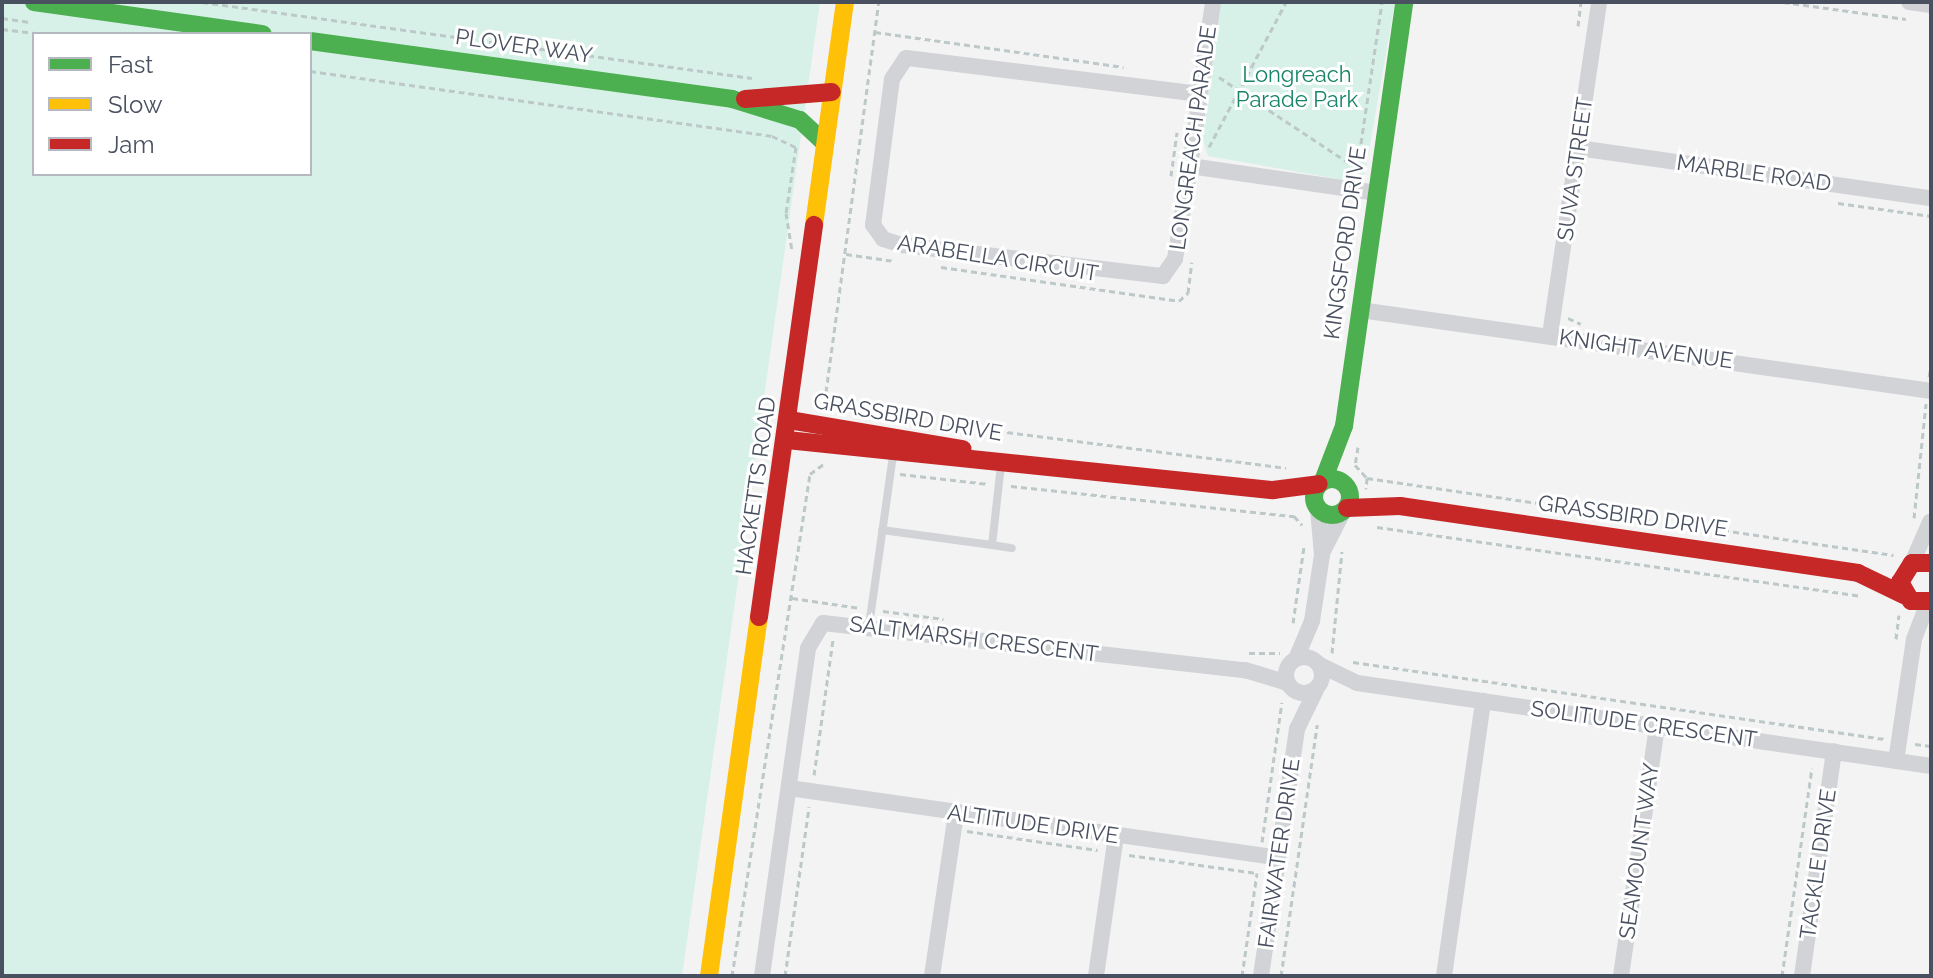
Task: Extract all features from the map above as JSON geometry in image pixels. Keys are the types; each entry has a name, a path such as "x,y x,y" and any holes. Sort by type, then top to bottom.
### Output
{"street":[{"path":"34,2 249,32"},
{"name":"HACKETTS ROAD","path":"709,976 787,440 845,2"},
{"name":"LONGREACH PARADE","path":"1168,273 1198,167 1200,94 1213,2"},
{"name":"KINGSFORD DRIVE","path":"1345,510 1346,485 1341,443 1360,310 1368,192 1404,2"},
{"name":"SUVA STREET","path":"1550,335 1599,2"},
{"path":"1909,2 1931,5"},
{"name":"PLOVER WAY","path":"312,41 732,99 800,120 825,143"},
{"path":"925,47 1200,94"},
{"name":"ARABELLA CIRCUIT","path":"925,47 901,61 892,79 873,212 883,239 1138,279 1168,273"},
{"name":"PLOVER WAY","path":"732,99 832,92"},
{"name":"MARBLE ROAD","path":"1578,148 1931,198"},
{"path":"1198,167 1368,192"},
{"name":"KNIGHT AVENUE","path":"1360,310 1929,391"},
{"name":"GRASSBIRD DRIVE","path":"789,420 1010,461"},
{"name":"GRASSBIRD DRIVE","path":"787,440 893,455 1010,461 1273,490 1321,483 1346,485 1400,506"},
{"name":"KINGSFORD DRIVE","path":"1316,507 1321,483 1341,443"},
{"name":"GRASSBIRD DRIVE","path":"1273,490 1316,507 1345,510 1400,506 1858,573 1906,596 1930,602"},
{"path":"1316,507 1322,555 1312,621 1318,663 1317,689"},
{"path":"1322,555 1345,510"},
{"path":"1914,639 1903,562 1931,519"},
{"path":"1931,519 1931,528"},
{"name":"GRASSBIRD DRIVE","path":"1858,573 1903,562 1931,563"},
{"path":"1896,761 1914,639 1930,602"},
{"name":"SALTMARSH CRESCENT","path":"762,976 812,635 827,622 870,618 1245,670"},
{"path":"1292,656 1312,621"},
{"path":"1245,670 1292,656 1318,663"},
{"name":"FAIRWATER DRIVE","path":"1292,656 1289,685 1297,729"},
{"name":"SOLITUDE CRESCENT","path":"1318,663 1357,683"},
{"path":"1245,670 1289,685"},
{"name":"SOLITUDE CRESCENT","path":"1289,685 1317,689 1357,683 1931,766"},
{"name":"FAIRWATER DRIVE","path":"1261,976 1297,729 1317,689"},
{"path":"1444,976 1483,701"},
{"name":"SEAMOUNT WAY","path":"1621,976 1657,726"},
{"name":"TACKLE DRIVE","path":"1802,976 1834,751"},
{"name":"ALTITUDE DRIVE","path":"789,788 955,821 1115,844 1278,858"},
{"path":"932,976 955,821"},
{"path":"1096,976 1115,844"}],"lane":[{"path":"870,618 893,455"},
{"path":"992,545 1000,485 1010,461"},
{"path":"882,530 1012,548"}],"path":[{"path":"202,2 763,79"},
{"path":"849,411 826,392 879,2"},
{"path":"1198,167 1286,2"},
{"path":"1368,192 1358,163 1382,2"},
{"path":"1783,2 1916,21"},
{"path":"2,29 32,33"},
{"path":"875,32 925,47 1139,69"},
{"path":"312,71 772,136"},
{"path":"1202,75 1239,90 1358,163"},
{"path":"796,147 800,120"},
{"path":"1170,181 1178,123"},
{"path":"1913,527 1931,367"},
{"path":"925,422 1289,469"},
{"path":"732,976 810,474 833,464"},
{"path":"1367,478 1903,562"},
{"path":"960,483 1294,516 1306,531 1292,630"},
{"path":"1373,526 1871,598"},
{"path":"792,598 870,618 957,621"},
{"path":"1243,653 1292,656"},
{"path":"1337,659 1931,746"},
{"path":"1782,976 1812,768"},
{"path":"809,808 823,810"},
{"path":"955,821 1115,844 1257,873"}],"green space":[{"path":"2,2 820,2 682,976 2,976"},
{"name":"Longreach Parade Park","path":"1221,2 1395,2 1365,174 1349,181 1208,156 1202,137"}],"traffic: fast":[{"path":"34,2 249,32"},
{"path":"1323,481 1344,426 1404,2"},
{"path":"312,41 732,99 800,120 825,143"},
{"path":"1332,479 1345,484 1350,497 1345,510 1332,515 1319,510 1314,497 1319,484 1332,479"}],"traffic: slow":[{"path":"814,225 845,2"},
{"path":"709,976 759,617"}],"traffic: jam":[{"path":"745,99 832,92"},
{"path":"759,617 814,225"},
{"path":"789,420 963,449"},
{"path":"787,440 1273,490 1319,484"},
{"path":"1347,508 1400,506 1858,573 1904,595"},
{"path":"1931,563 1912,563 1900,582 1911,601 1931,601"}]}
